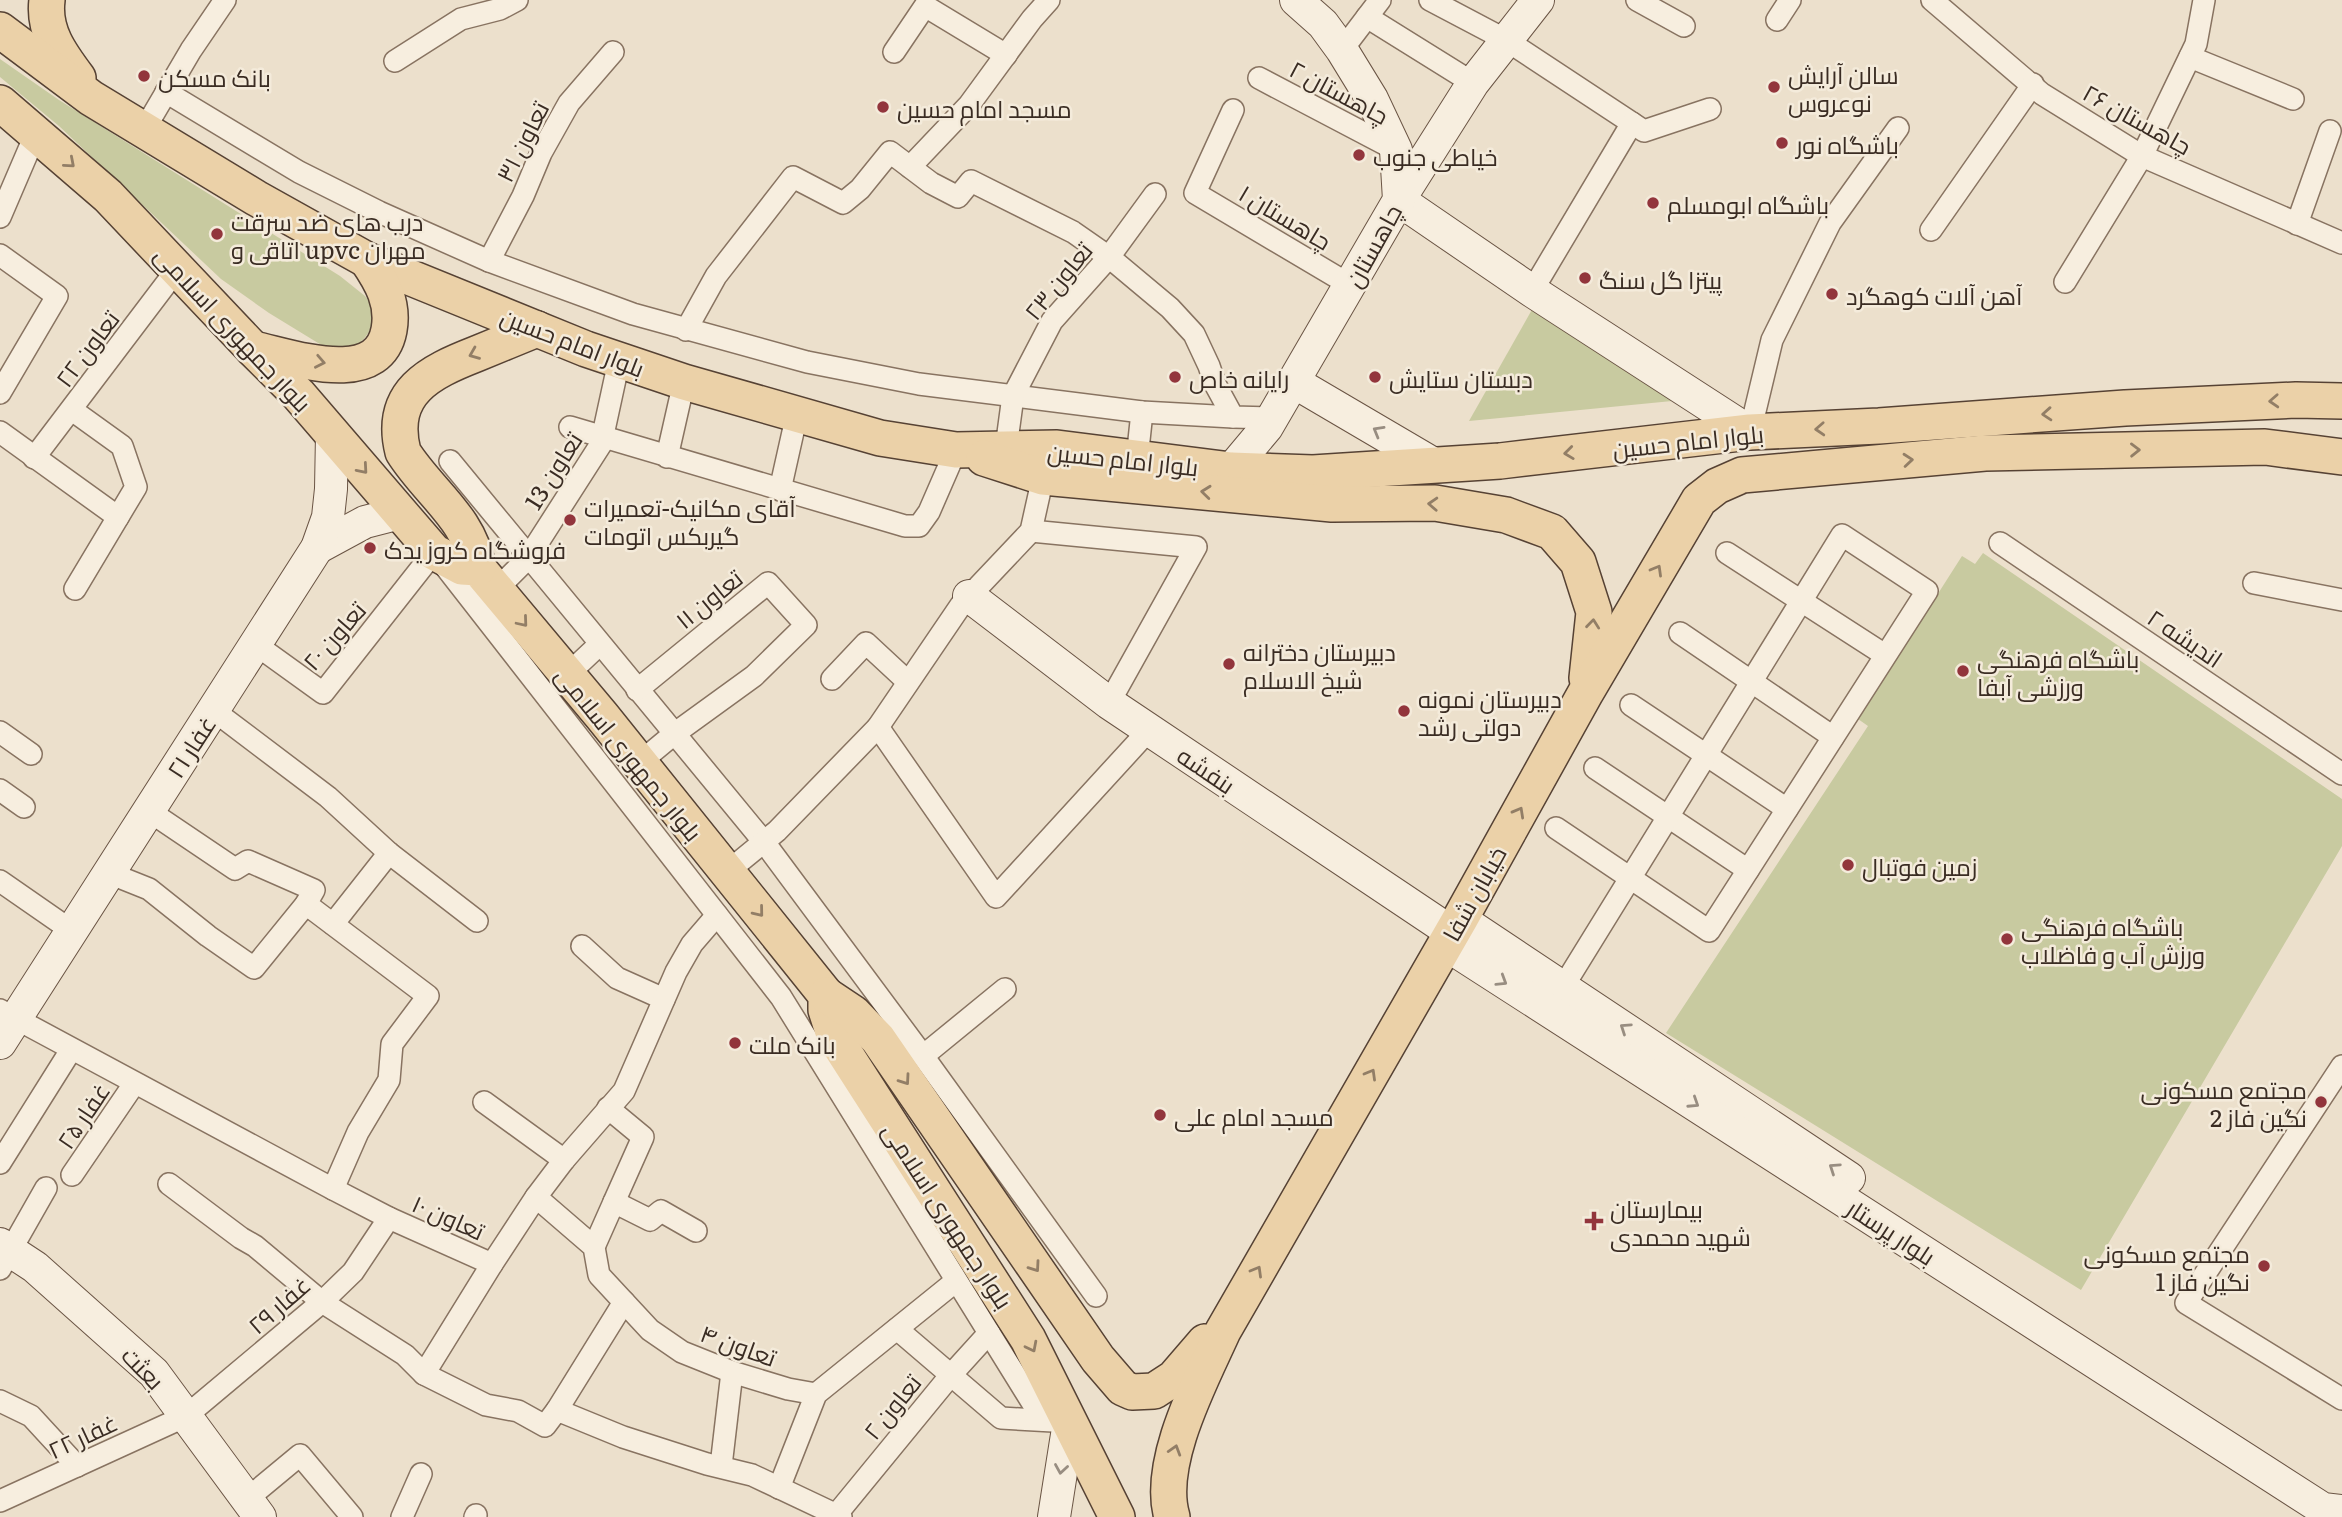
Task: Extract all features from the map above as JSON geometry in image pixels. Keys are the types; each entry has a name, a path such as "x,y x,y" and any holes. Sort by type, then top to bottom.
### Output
{"main road":[{"path":"47,0 46,22 50,35 98,102"},
{"name":"بلوار امام حسین","path":"0,30 98,102 256,198 367,260 619,360 684,382 880,438 959,450 1057,448 1231,470 1313,473 1500,461 1750,432 1879,426 2125,408 2296,400 2342,401"},
{"name":"بلوار جمهوری اسلامی","path":"0,103 108,196 178,268 298,394 434,552 487,579 567,674 826,996 826,1010 835,1038 1028,1339 1056,1421 1118,1517"},
{"path":"253,349 339,365 360,362 376,355 386,340 390,317 388,299 367,260"},
{"path":"487,579 471,540 472,511 403,452 399,428 415,388 438,369 537,329"},
{"name":"بلوار امام حسین","path":"1742,475 1985,453 2265,447 2342,457"},
{"path":"959,450 1043,477 1332,504 1435,503 1506,515 1552,532 1578,562 1594,612 1586,692"},
{"name":"خیابان شفا","path":"1223,1331 1586,692 1699,500 1717,486 1742,475"},
{"path":"826,996 888,1031 1098,1359 1123,1388 1144,1393 1165,1386 1203,1343 1223,1331"},
{"path":"1172,1517 1170,1465 1194,1395 1223,1331"}],"street":[{"path":"144,130 225,0"},
{"path":"395,61 461,19 500,9 517,0"},
{"path":"910,166 969,104 1048,0"},
{"name":"چاهستان","path":"1231,470 1272,418 1399,200 1396,150 1372,99 1323,24 1296,0"},
{"path":"1430,0 1506,40 1644,131 1710,109"},
{"path":"1538,0 1473,83 1399,200 1750,432 1772,340 1830,223 1898,128"},
{"path":"1637,0 1684,26"},
{"path":"1777,20 1790,0"},
{"name":"چاهستان ۲۶","path":"1931,0 2042,94 2142,156 2342,243"},
{"path":"2065,282 2142,156 2196,44 2204,0"},
{"path":"894,52 925,6 1006,55"},
{"path":"1342,50 1374,8 1473,83"},
{"name":"تعاون ۳۱","path":"489,261 523,196 541,153 569,103 612,52"},
{"path":"2190,57 2293,99"},
{"name":"چاهستان ۲","path":"1259,78 1396,150"},
{"path":"1931,230 2033,84"},
{"path":"166,92 299,172 379,212 489,261 633,314 687,330 807,362 919,384 1142,412 1272,418"},
{"name":"چاهستان ۱","path":"1233,110 1195,193 1350,285"},
{"path":"1532,290 1632,123"},
{"path":"2297,224 2330,131"},
{"path":"0,217 36,133"},
{"path":"687,330 716,276 793,177 843,203 860,189 890,152 931,183 958,197 971,181 1073,232 1109,257 1170,308 1194,334 1215,384 1233,417"},
{"name":"تعاون ۲۳","path":"1006,447 1013,396 1052,321 1109,257 1155,194"},
{"path":"0,254 57,296 0,393"},
{"name":"تعاون ۲۲","path":"34,458 178,268"},
{"name":"تعاون 13","path":"487,579 528,558 601,444 619,360"},
{"path":"667,457 684,382"},
{"path":"1294,382 1437,466"},
{"path":"72,410 122,446 136,487 75,589"},
{"path":"1137,459 1142,412"},
{"path":"780,490 797,414"},
{"path":"570,427 905,526 919,527 959,450"},
{"path":"0,432 118,517"},
{"name":"غفار ۲۱","path":"5,1024 72,931 317,548 328,517 332,434"},
{"path":"450,461 472,511 528,558 764,842 888,1031 923,1056 1096,1296"},
{"path":"727,872 764,842 878,726 969,596 1031,531 1043,477"},
{"path":"317,548 365,522 400,513"},
{"path":"1031,531 1196,547 1109,703"},
{"path":"1556,828 1629,878 1709,931 1927,591 1842,535 1629,878 1563,987"},
{"name":"اندیشه ۲","path":"2000,544 2342,774"},
{"path":"434,552 781,997 989,1333 1056,1421 1054,1517"},
{"name":"تعاون ۲۰","path":"255,644 323,693 434,552"},
{"path":"1727,553 1885,655"},
{"name":"تعاون ۱۱","path":"637,690 768,583 806,625 754,676 674,734"},
{"path":"2254,583 2342,600"},
{"name":"بنفشه","path":"969,596 1109,703 1452,932"},
{"path":"1680,633 1833,737"},
{"path":"832,679 866,643 908,682"},
{"path":"567,674 600,644"},
{"path":"1631,705 1787,809"},
{"path":"213,710 328,797 389,853 477,921"},
{"path":"878,726 996,897 1149,730"},
{"path":"1,734 31,754"},
{"path":"639,763 674,734"},
{"path":"1595,768 1748,870"},
{"path":"0,790 24,807"},
{"path":"109,873 149,890 254,968 306,904 314,890 248,861 235,869 149,811"},
{"path":"333,924 389,853"},
{"path":"0,881 72,931"},
{"path":"306,904 428,996 392,1044 389,1080 358,1132 333,1189"},
{"name":"تعاون ۱۰","path":"5,1024 71,1050 389,1218 492,1264 564,1160 624,1091 676,972 692,944 717,915"},
{"name":"بلوار پرستار","path":"1452,932 1563,987 1886,1215 2337,1493 2342,1500"},
{"name":"بلوار پرستار","path":"1452,932 1886,1215 2323,1509 2342,1511"},
{"path":"582,946 617,978 664,999"},
{"path":"923,1056 1005,989"},
{"path":"0,1163 71,1050"},
{"path":"2342,1066 2186,1303 2342,1399"},
{"name":"غفار ۲۵","path":"72,1175 134,1084"},
{"path":"484,1102 564,1160"},
{"path":"536,1197 594,1247 643,1137 608,1108"},
{"path":"169,1184 255,1246 322,1302 405,1355 424,1374 486,1405 518,1411 545,1426 624,1302"},
{"path":"4,1255 46,1188"},
{"path":"614,1202 650,1220 661,1211 696,1231"},
{"name":"غفار ۲۹","path":"186,1416 322,1302 353,1272 389,1218"},
{"name":"تعاون ۴","path":"594,1247 599,1275 650,1330 682,1352 732,1372 788,1389 817,1394"},
{"name":"بعثت","path":"4,1255 35,1267 154,1373 253,1508"},
{"path":"424,1374 492,1264"},
{"path":"779,1488 817,1394 956,1280"},
{"path":"897,1329 1001,1418 1056,1421"},
{"name":"تعاون ۲","path":"839,1516 950,1376 989,1333"},
{"path":"721,1466 732,1372"},
{"path":"0,1401 31,1416 77,1466"},
{"path":"557,1410 623,1437 706,1464 752,1475 839,1516"},
{"name":"غفار ۲۲","path":"0,1501 186,1416"},
{"path":"253,1508 300,1455 352,1517"},
{"path":"402,1517 421,1474"}],"green space":[{"path":"0,59 59,100 340,276 365,296 376,310 368,334 352,348 336,354 269,313 221,279 59,126 0,77"},
{"path":"1534,306 1672,401 1469,421"},
{"name":"باشگاه فرهنگی ورزش آب و فاضلاب","path":"1983,553 2342,799 2342,846 2081,1290 1666,1033 1868,726 1858,719 1962,556 1975,564"}],"place":[{"name":"بانک مسکن","path":"144,76"},
{"name":"سالن آرایش نوعروس","path":"1774,87"},
{"name":"مسجد امام حسین","path":"883,107"},
{"name":"باشگاه نور","path":"1782,143"},
{"name":"خیاطی جنوب","path":"1359,155"},
{"name":"باشگاه ابومسلم","path":"1653,203"},
{"name":"درب های ضد سرقت اتاقی و upvc مهران","path":"217,234"},
{"name":"پیتزا گل سنگ","path":"1585,278"},
{"name":"آهن آلات کوهگرد","path":"1832,294"},
{"name":"رایانه خاص","path":"1175,377"},
{"name":"دبستان ستایش","path":"1375,377"},
{"name":"آقای مکانیک-تعمیرات گیربکس اتومات","path":"570,520"},
{"name":"فروشگاه کروز یدک","path":"370,548"},
{"name":"دبیرستان دخترانه شیخ الاسلام","path":"1229,664"},
{"name":"باشگاه فرهنگی ورزشی آبفا","path":"1963,671"},
{"name":"دبیرستان نمونه دولتی رشد","path":"1404,711"},
{"name":"زمین فوتبال","path":"1848,865"},
{"name":"باشگاه فرهنگی ورزش آب و فاضلاب","path":"2007,939"},
{"name":"بانک ملت","path":"735,1043"},
{"name":"مجتمع مسکونی نگین فاز 2","path":"2321,1102"},
{"name":"مسجد امام علی","path":"1160,1115"},
{"name":"بیمارستان شهید محمدی","path":"1594,1221"},
{"name":"مجتمع مسکونی نگین فاز 1","path":"2264,1266"}]}
